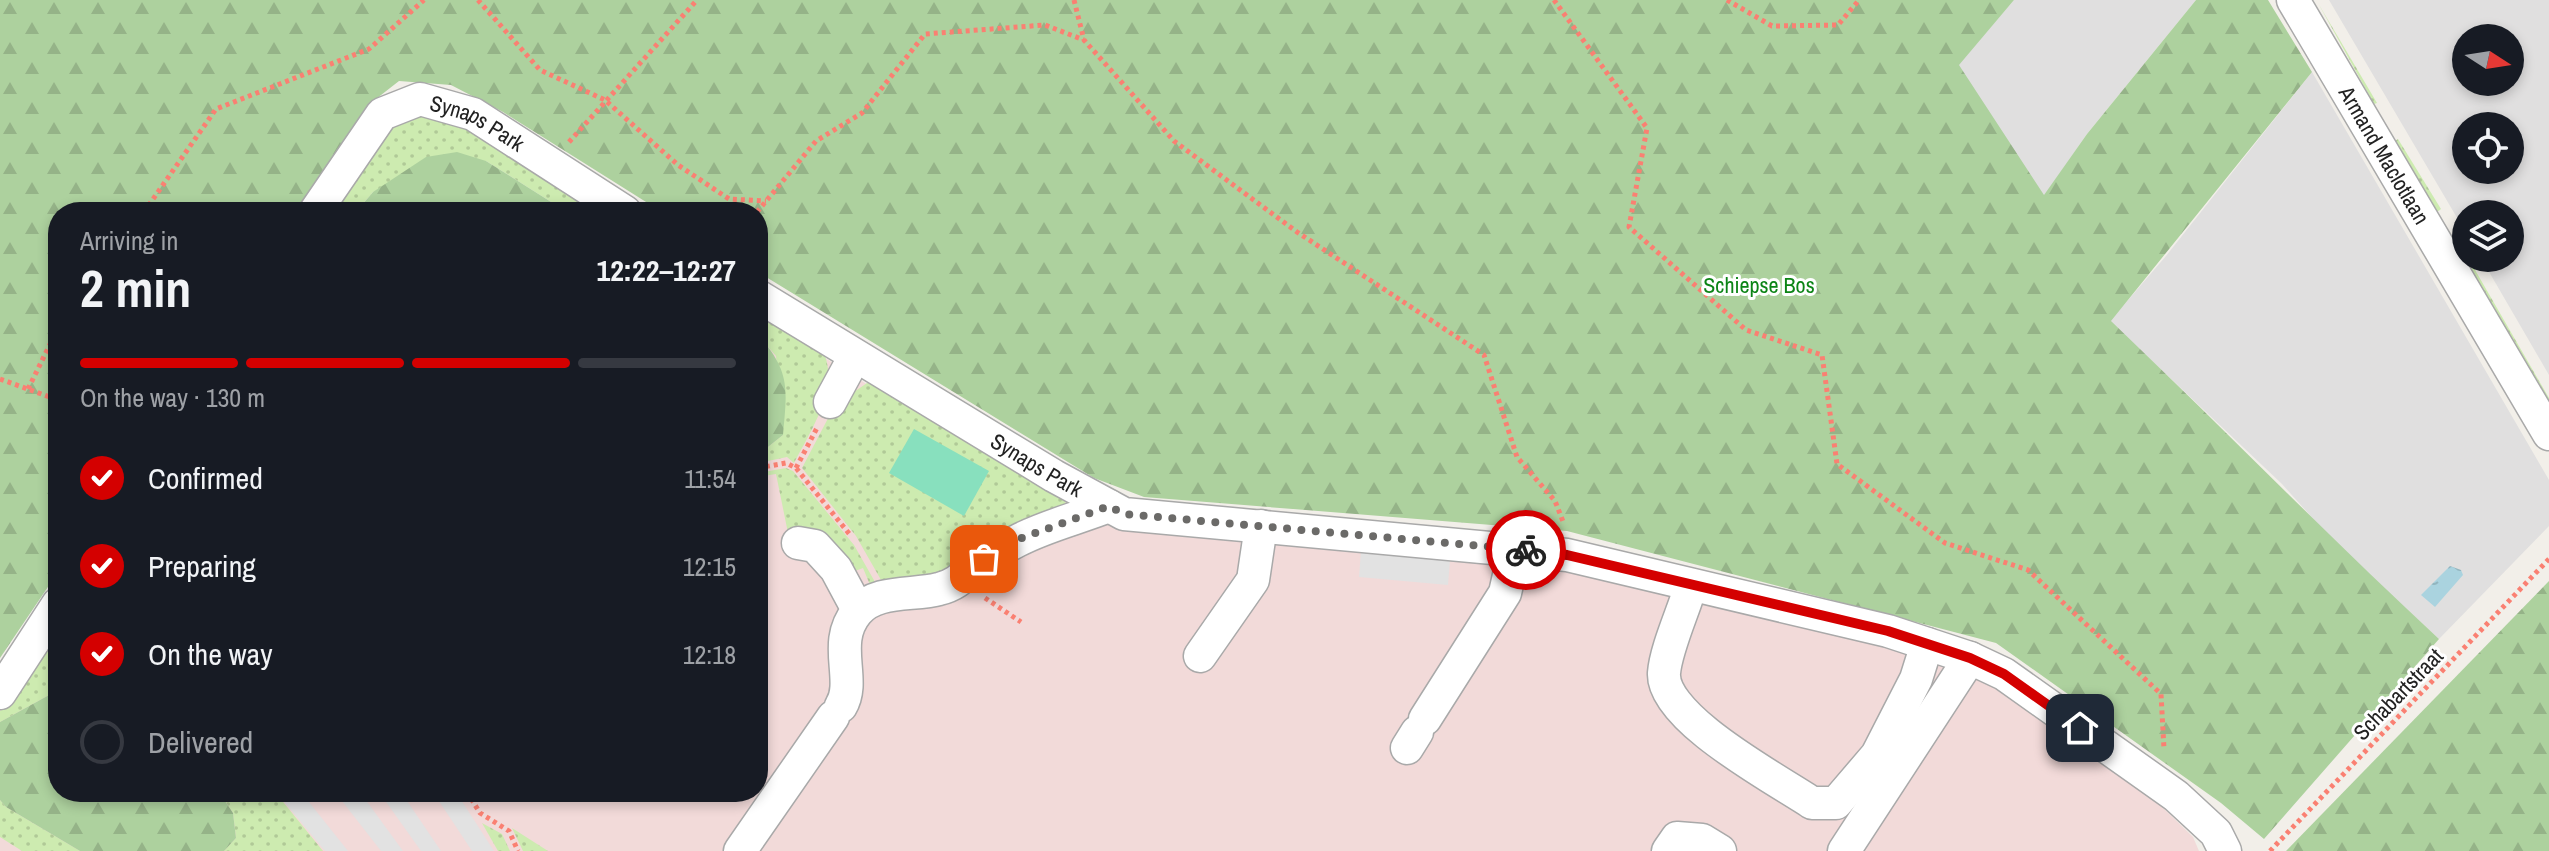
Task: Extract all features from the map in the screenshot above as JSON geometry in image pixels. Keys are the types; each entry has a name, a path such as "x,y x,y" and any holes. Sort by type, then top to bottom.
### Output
{"street":[{"name":"Armand Maclotlaan","path":"2293,0 2549,434"},
{"name":"Synaps Park","path":"322,202 382,114 420,99 473,114 609,202"},
{"name":"Synaps Park","path":"768,302 1124,514 1567,555 1927,644 1970,658 2004,674 2176,796 2216,833 2225,851"},
{"path":"830,402 855,356"},
{"path":"740,851 847,697 844,642 858,610 888,595 938,590 960,582 984,559 1022,538 1109,506"},
{"path":"1200,656 1253,580 1261,526"},
{"path":"798,543 815,546 836,569 858,610"},
{"path":"1417,733 1505,593 1515,549"},
{"path":"1691,585 1664,674 1670,693 1691,722 1812,803 1836,803 1877,755 1916,679 1927,644"},
{"path":"0,693 48,619"},
{"path":"1844,851 1970,658"},
{"path":"1668,851 1677,838 1702,840 1720,851"}],"path":[{"path":"151,202 216,109 369,49 424,0"},
{"path":"478,0 540,70 605,100 678,165 729,199 766,201 816,141 862,113 925,34 1045,25 1084,40 1174,141 1297,232 1484,355 1517,457 1555,501 1569,537"},
{"path":"550,164 697,0"},
{"path":"1074,0 1084,40"},
{"path":"1554,0 1647,128 1629,227 1746,330 1822,355 1837,464 1945,543 2028,570 2161,694 2164,752"},
{"path":"1727,0 1772,26 1838,25 1859,0"},
{"path":"28,389 48,348"},
{"path":"0,379 48,396"},
{"path":"768,466 786,463 796,468 830,402"},
{"name":"Schabartstraat","path":"2270,851 2549,559"},
{"path":"960,582 1021,622"},
{"path":"472,802 479,814 509,831 518,851"}],"shaded area":[{"path":"2014,0 2196,0 2087,134 2044,196 1958,65"},
{"path":"2329,0 2549,0 2549,375 2489,272 2524,272 2524,200 2452,200 2452,209"},
{"path":"2312,72 2549,480 2549,526 2439,639 2335,543 2282,484 2110,321 2166,256"},
{"path":"768,322 873,388 1128,528 1185,537 1559,567 1943,662 1988,679 2156,801 2193,837 2199,851 0,851 0,711 48,637 48,802 768,802"},
{"path":"1361,551 1450,560 1448,585 1359,577"},
{"path":"284,802 309,802 348,851 325,851"},
{"path":"343,802 367,802 403,851 381,851"},
{"path":"386,802 408,802 441,851 421,851"},
{"path":"440,802 462,802 494,851 472,851"}],"green space":[{"name":"Schiepse Bos","path":"0,0 2014,0 1959,65 2044,195 2087,134 2196,0 2268,0 2312,72 2111,321 2439,639 2264,839 2221,803 1996,643 1567,531 1144,497 1094,478 768,278 768,202 646,202 503,112 451,85 399,81 367,106 304,202 48,202 48,587 0,658"},
{"path":"2318,3 2377,103 2374,104"},
{"path":"423,115 454,119 591,202 551,202 486,161 373,192 364,202 334,202 398,119"},
{"path":"2398,139 2441,209 2437,212 2395,141"},
{"path":"457,152 486,161 551,202 364,202 373,192 426,157"},
{"path":"2471,272 2476,272 2549,398 2549,405"},
{"path":"768,310 812,337 823,351 828,367 828,383 818,417 794,463 787,457 768,461 768,447 783,435 776,356 768,347"},
{"path":"768,347 781,371 786,393 783,435 768,447"},
{"path":"867,383 891,387 1068,498 1057,518 955,573 885,587 856,536 802,468 835,405"},
{"path":"914,429 989,471 964,516 889,473"},
{"path":"786,468 793,471 854,545 879,589 873,592 863,568 847,574 788,533 776,474 768,475 768,471"},
{"path":"2549,581 2549,851 2286,851"},
{"path":"48,637 48,696 0,722 0,711"},
{"path":"48,696 48,802 226,802 233,813 236,838 224,851 80,851 6,807 0,800 0,722"},
{"path":"0,800 6,807 80,851 22,851 0,837"},
{"path":"226,802 283,802 323,851 224,851 236,838 233,813"},
{"path":"482,823 502,834 510,851 498,851"},
{"path":"512,828 548,851 523,851"}],"water":[{"path":"2450,566 2461,570 2463,575 2435,607 2421,595"}],"way so far":[{"path":"984,559 1022,538 1109,506 1124,514 1526,550"}],"route":[{"path":"1526,550 1567,555 1888,631 1970,658 2004,674 2080,728"}]}
